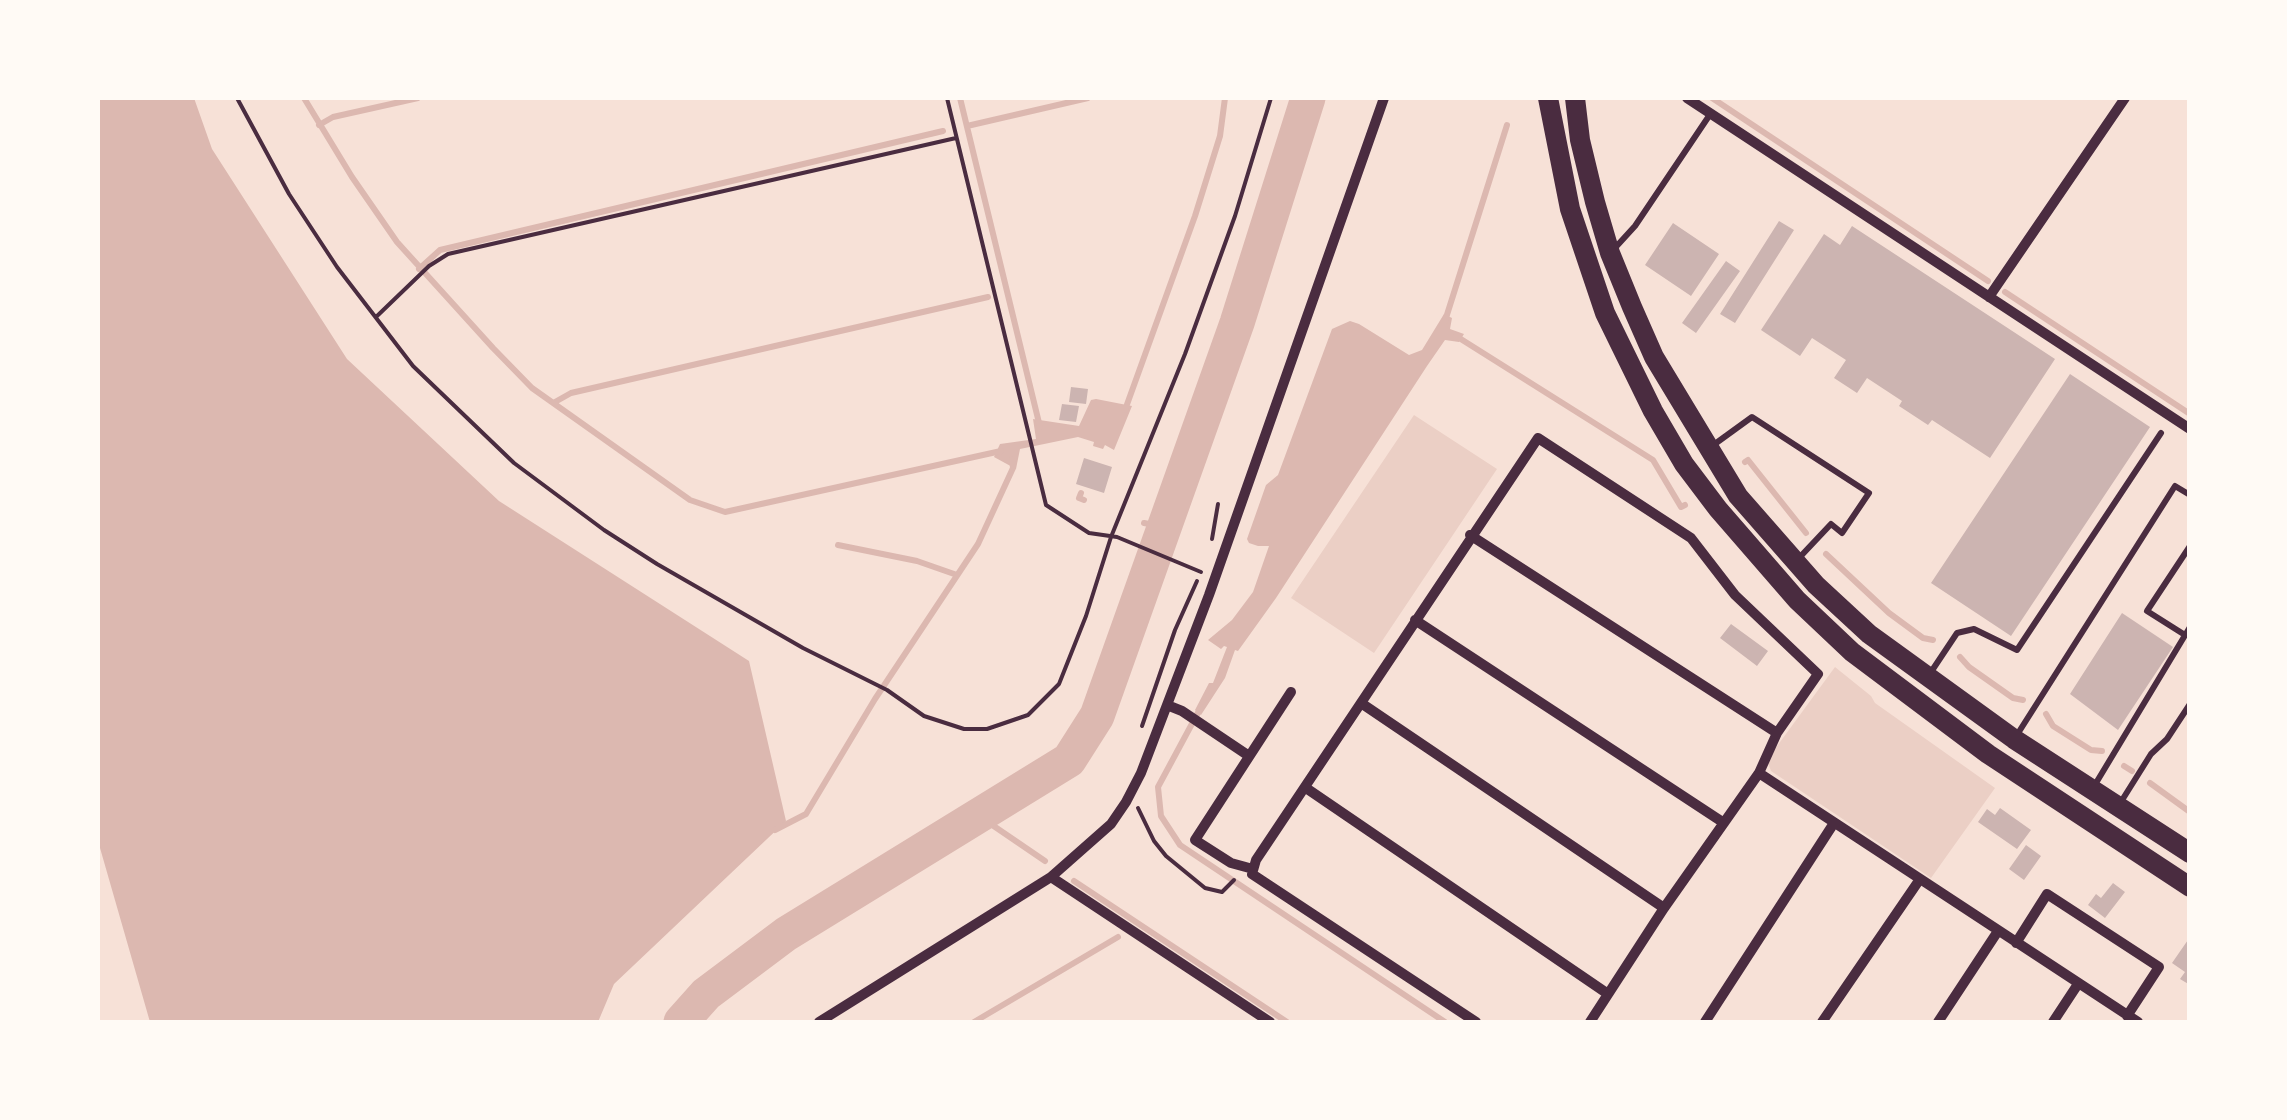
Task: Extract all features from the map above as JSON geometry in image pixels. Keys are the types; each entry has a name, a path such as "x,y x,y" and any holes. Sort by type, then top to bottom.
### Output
{"highway":[{"path":"1548,98 1570,209 1605,313 1653,411 1684,464 1718,509 1797,600 1852,652 1988,754 2190,887"},
{"path":"1574,98 1580,140 1610,253 1654,357 1738,496 1795,562 1869,634 2014,739 2190,853"}],"street":[{"path":"819,1022 1050,878 1111,824 1133,789 1210,595 1384,98"},
{"path":"1687,98 2190,429"},
{"path":"1989,297 2125,98"},
{"path":"1476,1022 1252,874 1256,860 1538,438 1691,538 1734,595 1818,674 1777,733 1759,773 1590,1022"},
{"path":"1470,535 1777,733"},
{"path":"1415,620 1724,822"},
{"path":"1253,869 1231,862 1195,840 1291,692"},
{"path":"1360,703 1664,908"},
{"path":"1167,705 1249,756"},
{"path":"1759,773 2138,1022"},
{"path":"1306,788 1608,994"},
{"path":"1705,1022 1834,823"},
{"path":"1050,878 1270,1022"},
{"path":"1822,1022 1920,879"},
{"path":"2016,943 2047,894 2158,967 2127,1016"},
{"path":"1938,1022 1998,932"},
{"path":"2053,1022 2078,984"}],"lane":[{"path":"1610,253 1635,226 1711,114"},
{"path":"1707,450 1752,418 1869,493 1842,532 1831,524 1795,562"},
{"path":"1928,676 1957,633 1974,629 2017,650 2161,433"},
{"path":"2014,739 2176,486 2190,495"},
{"path":"2092,790 2187,631 2147,610 2190,546"},
{"path":"2118,806 2151,754 2167,739 2190,704"}],"path":[{"path":"237,98 289,194 337,267 414,366 514,463 604,530 787,639 886,690 924,716 947,726 987,728 1028,715 1059,684 1186,354 1271,98"},
{"path":"947,98 1046,506 1089,533 1114,537 1201,572 1174,630 1139,734"},
{"path":"376,317 426,269 448,254 956,138"},
{"path":"1208,555 1218,504"},
{"path":"1133,789 1144,825 1166,856 1205,888 1222,892 1236,878"}],"shaded area":[{"path":"98,98 194,98 212,149 347,359 499,501 749,661 786,821 614,984 598,1022 150,1022 98,841"},
{"path":"1444,314 1452,318 1450,329 1464,334 1459,342 1445,340 1427,366 1276,598 1235,650 1225,678 1201,715 1195,710 1209,683 1213,683 1227,647 1221,649 1208,640 1232,620 1253,592 1269,546 1258,546 1247,539 1266,485 1278,475 1332,329 1350,321 1359,324 1409,355 1422,350"},
{"path":"1091,400 1132,406 1114,450 1105,445 1103,449 1093,446 1094,442 1078,437 1020,449 1016,469 994,457 1000,444 1036,439 1033,419 1079,426"},
{"path":"1414,415 1497,469 1374,653 1291,598"},
{"path":"1835,667 1875,703 1995,788 1931,878 1771,771 1768,763 1772,753"}],"building":[{"path":"1779,221 1794,230 1735,323 1720,314"},
{"path":"1673,223 1719,254 1691,296 1645,265"},
{"path":"1852,226 2055,359 1990,458 1932,420 1928,425 1899,406 1902,401 1867,378 1857,393 1834,378 1846,360 1812,338 1800,356 1761,330 1824,234 1840,245"},
{"path":"1726,261 1740,271 1696,333 1682,323"},
{"path":"2070,374 2150,427 2011,636 1931,583"},
{"path":"1071,387 1088,389 1086,404 1069,402"},
{"path":"1062,404 1079,406 1076,422 1059,420"},
{"path":"1084,458 1112,467 1104,493 1076,484"},
{"path":"2122,613 2173,647 2118,730 2070,694"},
{"path":"1731,624 1768,651 1757,666 1720,638"},
{"path":"2000,808 2031,830 2017,849 1978,822 1987,809 1995,815"},
{"path":"2026,845 2041,856 2024,880 2009,869"},
{"path":"2113,883 2125,892 2105,918 2088,905 2096,894 2101,898"},
{"path":"2190,937 2190,985 2180,979 2185,972 2172,963"}],"waterway":[{"path":"304,98 397,242 493,348 532,388 690,500 725,512 1001,451"},
{"path":"319,125 333,117 418,98"},
{"path":"960,98 1040,427"},
{"path":"967,126 1088,98"},
{"path":"1125,410 1195,216 1220,136 1225,98"},
{"path":"681,1022 706,994 786,934 1069,760 1097,716 1237,323 1308,98"},
{"path":"1712,98 1988,281"},
{"path":"1445,321 1507,125"},
{"path":"419,269 440,250 943,131"},
{"path":"2005,292 2190,414"},
{"path":"555,402 571,393 988,297"},
{"path":"1456,336 1653,460 1681,507 1685,505"},
{"path":"775,830 806,814 875,699 978,544 1013,468 1012,459"},
{"path":"1745,462 1748,460 1806,533"},
{"path":"1081,493 1079,498 1084,500"},
{"path":"1144,523 1165,527"},
{"path":"838,545 917,561 957,575"},
{"path":"1826,554 1889,613 1923,638 1933,640"},
{"path":"1960,657 2013,698 2023,700"},
{"path":"1201,707 1158,787 1161,816 1180,845 1445,1022"},
{"path":"2046,714 2053,726 2091,750 2102,751"},
{"path":"2124,766 2132,771"},
{"path":"2150,783 2190,812"},
{"path":"979,816 1045,861"},
{"path":"1074,881 1287,1022"},
{"path":"974,1022 1118,937"}]}
